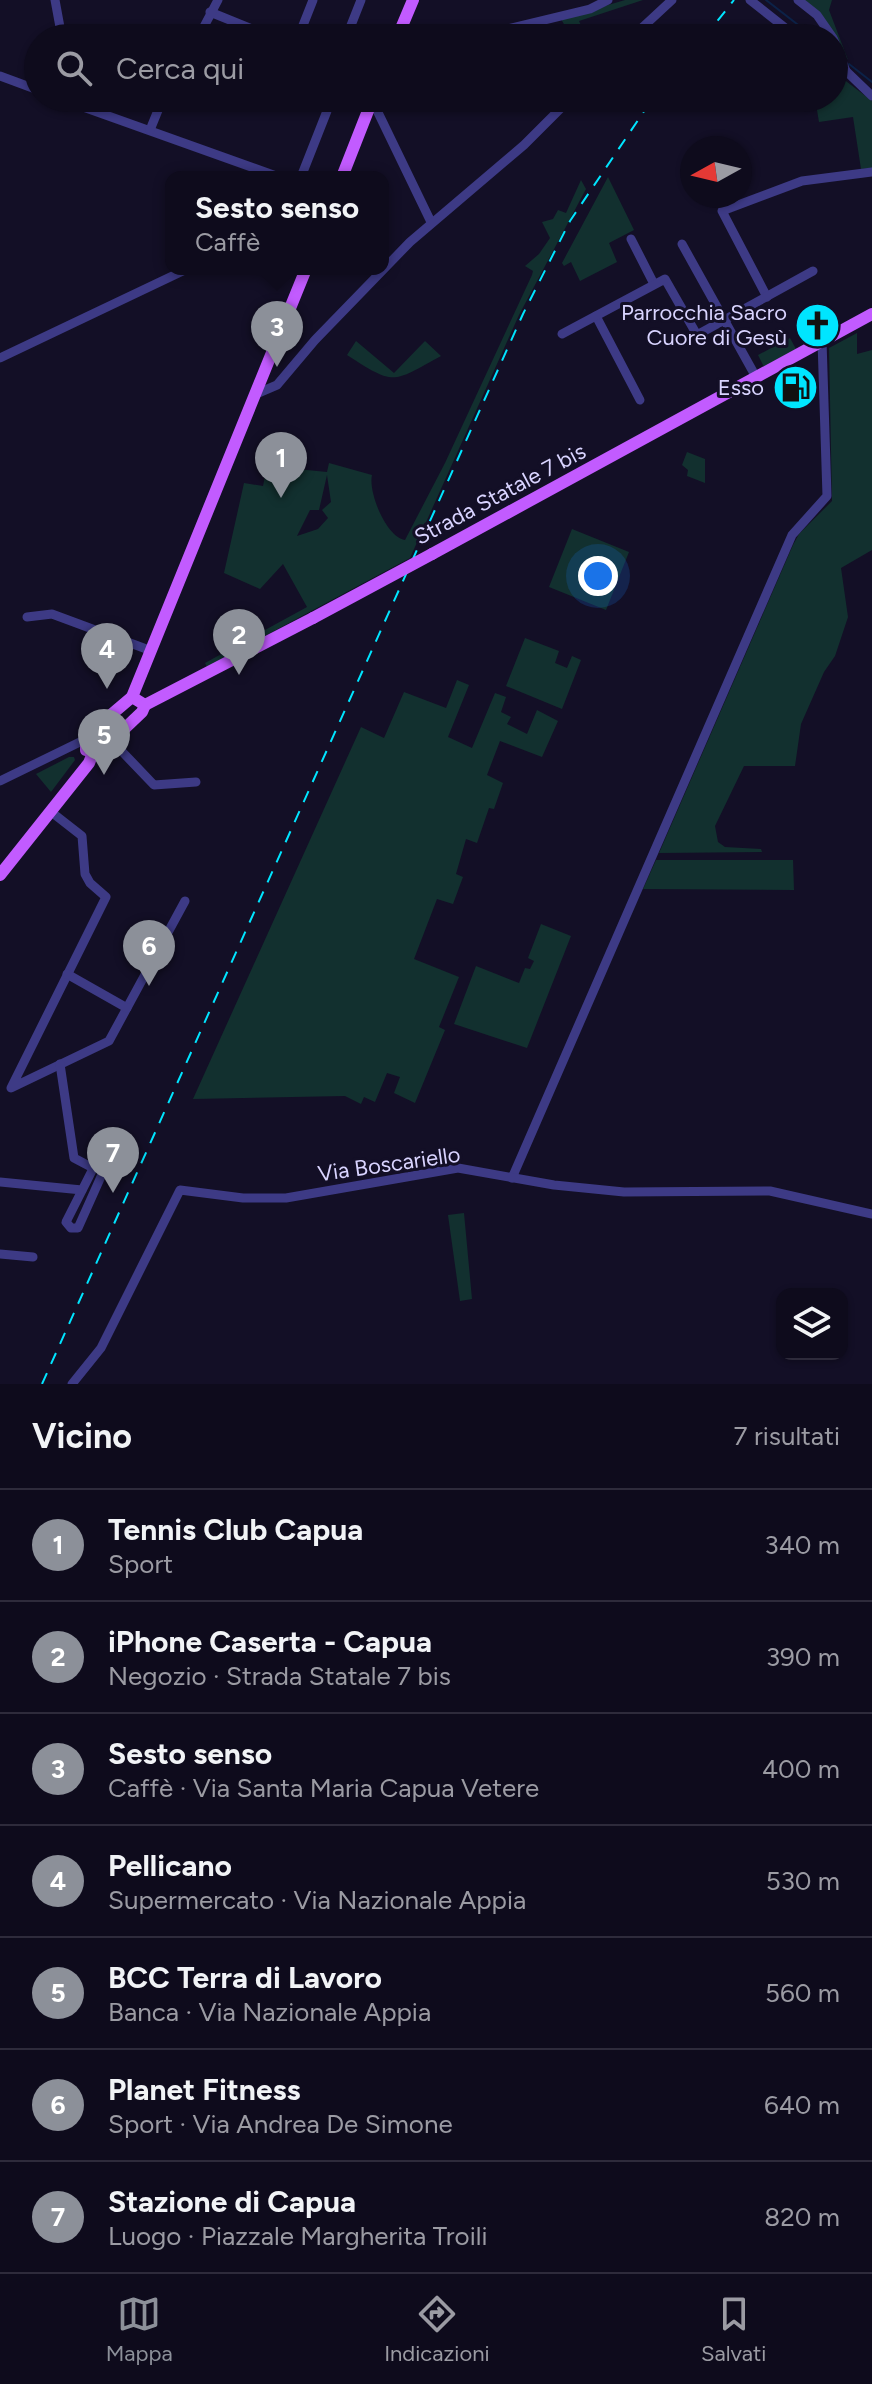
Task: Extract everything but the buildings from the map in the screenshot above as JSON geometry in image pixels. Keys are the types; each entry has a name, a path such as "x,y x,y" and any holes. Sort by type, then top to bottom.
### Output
{"main road":[{"path":"403,24 413,0"},
{"path":"344,171 367,112"},
{"path":"93,753 84,747 84,740 132,697 304,275"},
{"name":"Strada Statale 7 bis","path":"0,875 89,763 93,753 100,752 142,712 145,705 432,554 872,314"},
{"path":"132,697 145,705"}],"street":[{"path":"55,0 59,24"},
{"path":"204,24 218,0"},
{"path":"304,24 313,0"},
{"path":"352,24 361,0"},
{"path":"528,24 590,9 608,0"},
{"path":"646,24 672,0"},
{"path":"750,0 780,24"},
{"path":"798,0 824,24"},
{"path":"210,12 240,24"},
{"path":"848,73 872,96"},
{"path":"0,76 24,85"},
{"path":"103,112 263,171"},
{"path":"150,130 157,112"},
{"path":"303,171 327,112"},
{"path":"378,112 431,222"},
{"path":"389,265 431,222 524,145 557,112"},
{"path":"767,297 722,211 802,181 872,172"},
{"path":"631,239 654,284"},
{"path":"682,244 756,377"},
{"path":"562,334 665,279 697,335 813,271"},
{"path":"0,358 174,275"},
{"path":"256,394 277,385 315,340 379,275"},
{"path":"596,316 640,400"},
{"path":"512,1178 792,535 827,496 822,341"},
{"path":"27,617 52,614 149,650"},
{"path":"0,781 84,740"},
{"path":"111,740 154,785 196,782"},
{"path":"50,811 82,836 85,874 106,897 11,1088 109,1041 185,901"},
{"path":"67,974 127,1008"},
{"path":"60,1064 74,1158 93,1175"},
{"name":"Via Boscariello","path":"72,1384 101,1348 180,1190 243,1198 286,1198 458,1168 624,1192 770,1191 872,1214"},
{"path":"93,1175 89,1202 78,1228 71,1228 66,1222 93,1175"},
{"path":"0,1182 80,1194"},
{"path":"80,1194 82,1203 89,1202"},
{"path":"0,1254 33,1257"}],"green space":[{"path":"625,0 643,0 579,21 580,24 564,24 561,19"},
{"path":"804,0 832,0 829,10 834,24 822,24"},
{"path":"848,83 872,101 872,168 861,169 853,117 819,122 817,112 848,112"},
{"path":"608,177 634,230 609,243 617,262 580,281 571,262 564,266 562,263"},
{"path":"581,180 586,189 519,315 410,558 207,667 205,663 307,607 283,564 260,589 224,573 244,483 263,486 267,466 327,472 329,463 372,475 373,492 385,523 405,540 445,463 532,275 533,271 525,266 539,254 550,238 542,222 553,219 558,210 566,213","holes":["327,475 331,502 322,510 328,518 318,529 297,536 310,510 319,510"]},
{"path":"857,333 857,354 872,350 872,550 841,568 848,617 835,656 824,672 801,724 795,766 744,766 715,826 718,842 725,847 761,849 762,852 659,853 793,545 799,534 832,501 829,348"},
{"path":"790,338 796,349 764,367 758,355"},
{"path":"356,341 394,373 425,341 441,356 402,376 385,376 347,355"},
{"path":"687,452 705,459 705,483 687,476 688,470 682,465"},
{"path":"572,529 629,552 606,610 549,587"},
{"path":"525,638 559,651 555,663 567,668 572,656 581,660 562,709 506,686"},
{"path":"457,680 469,685 448,737 472,748 495,693 506,697 501,712 511,717 507,724 527,734 537,710 558,721 542,757 500,741 487,775 503,783 494,809 489,808 477,843 466,839 456,874 463,877 453,904 437,899 414,959 459,977 439,1027 445,1030 415,1103 394,1093 400,1077 387,1073 375,1102 364,1097 361,1104 345,1096 193,1099 361,727 384,738 404,692 446,708"},
{"path":"69,757 75,760 51,792 36,774"},
{"path":"656,860 793,860 794,890 643,889"},
{"path":"541,924 571,936 527,1048 454,1024 476,966 519,983 525,968 530,969 534,961 528,958"},
{"path":"464,1213 472,1299 460,1301 448,1215"}],"waterway":[{"path":"766,0 797,24"},
{"path":"849,64 872,82"}],"railway":[{"path":"715,24 734,0"},
{"path":"42,1384 523,314 570,221 644,112"}],"place":[{"name":"Parrocchia Sacro Cuore di Gesù","path":"818,325"},
{"name":"Sesto senso","path":"277,367"},
{"name":"Esso","path":"795,387"},
{"name":"Tennis Club Capua","path":"281,498"},
{"name":"iPhone Caserta - Capua","path":"239,675"},
{"name":"Pellicano","path":"107,689"},
{"name":"BCC Terra di Lavoro","path":"104,775"},
{"name":"Planet Fitness","path":"149,986"},
{"name":"Stazione di Capua","path":"113,1193"}]}
